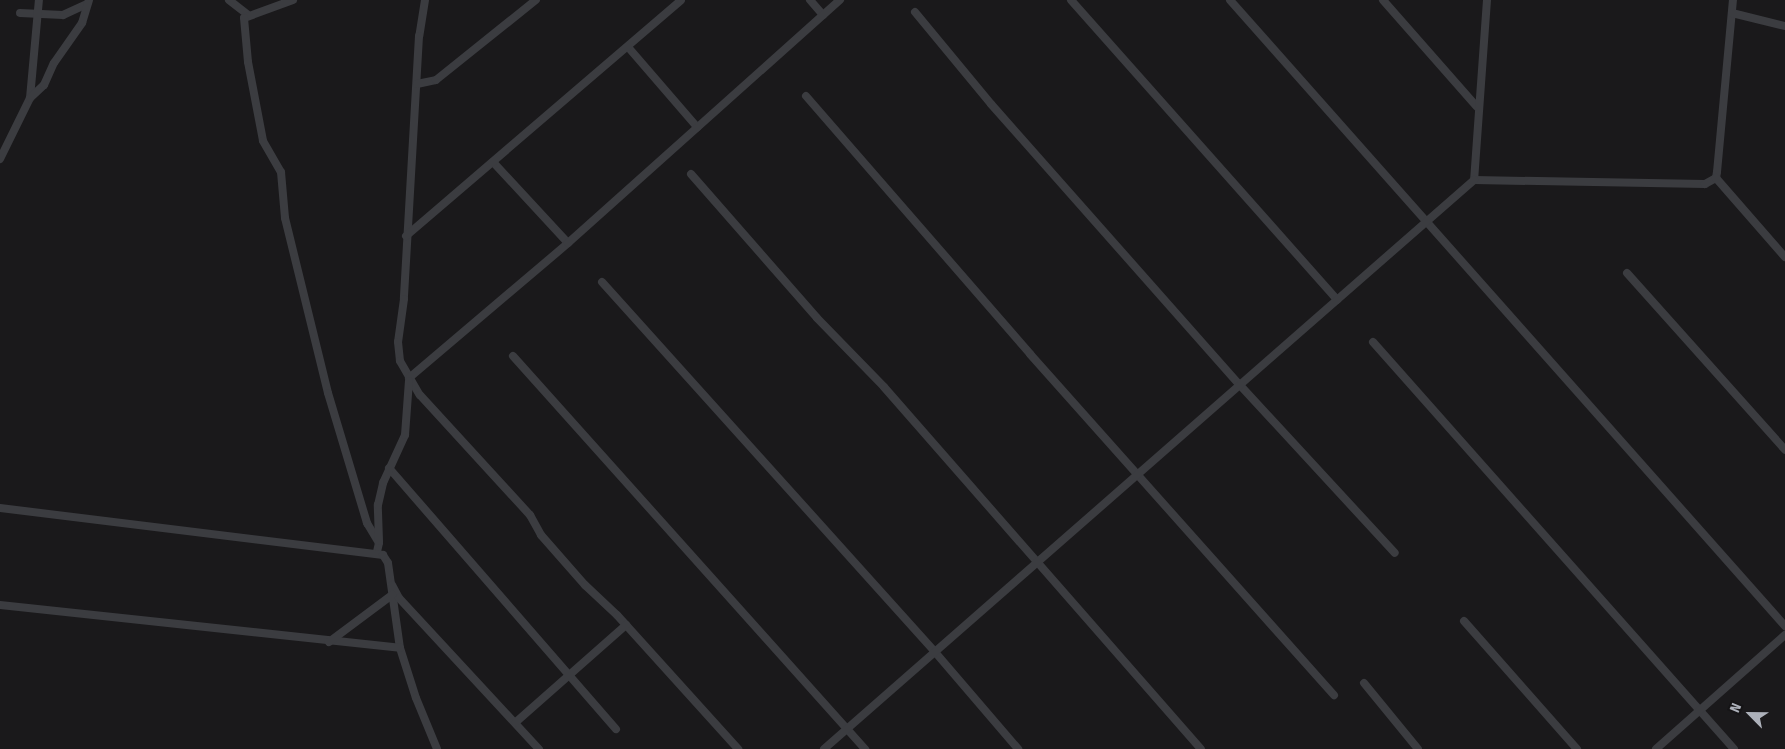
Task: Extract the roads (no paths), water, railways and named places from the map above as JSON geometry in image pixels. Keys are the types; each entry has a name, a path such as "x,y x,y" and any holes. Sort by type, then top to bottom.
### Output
{"street":[{"path":"0,159 30,98 39,0"},
{"path":"229,0 247,14"},
{"path":"247,14 293,0"},
{"path":"425,0 406,236 404,307 398,352 409,378 491,477 530,515 541,535 585,585 626,625 738,749"},
{"path":"417,84 436,80 536,0"},
{"path":"406,236 681,0"},
{"path":"810,0 823,15"},
{"path":"377,552 379,543 378,504 389,468 405,434 409,378 568,242 840,0"},
{"path":"1072,0 1337,300"},
{"path":"1230,0 1785,626"},
{"path":"1383,0 1478,107"},
{"path":"1474,180 1486,0"},
{"path":"1733,0 1716,178 1785,257"},
{"path":"20,13 63,15 86,7 89,1"},
{"path":"30,98 44,85 54,63 82,23 89,1"},
{"path":"915,12 991,104 1238,383 1395,553"},
{"path":"1732,13 1785,26"},
{"path":"247,14 243,24 263,140 280,167 285,218 328,393 367,523 379,543"},
{"path":"628,47 697,127"},
{"path":"806,96 1334,695"},
{"path":"492,162 568,242"},
{"path":"690,174 1037,561 1200,749"},
{"path":"824,749 1238,383 1337,300 1474,180 1706,184 1716,178"},
{"path":"1627,273 1785,450"},
{"path":"602,282 935,652 1018,749"},
{"path":"1373,342 1500,488 1734,749"},
{"path":"513,356 865,749"},
{"path":"389,468 616,730"},
{"path":"0,508 377,552 386,559 392,584 400,648 416,698 437,749"},
{"path":"392,584 405,605 516,722 538,749"},
{"path":"329,642 392,595"},
{"path":"0,605 252,631 329,642 400,648"},
{"path":"1464,621 1576,749"},
{"path":"516,722 566,674 626,625"},
{"path":"1656,749 1785,635"},
{"path":"1364,683 1418,749"}]}
